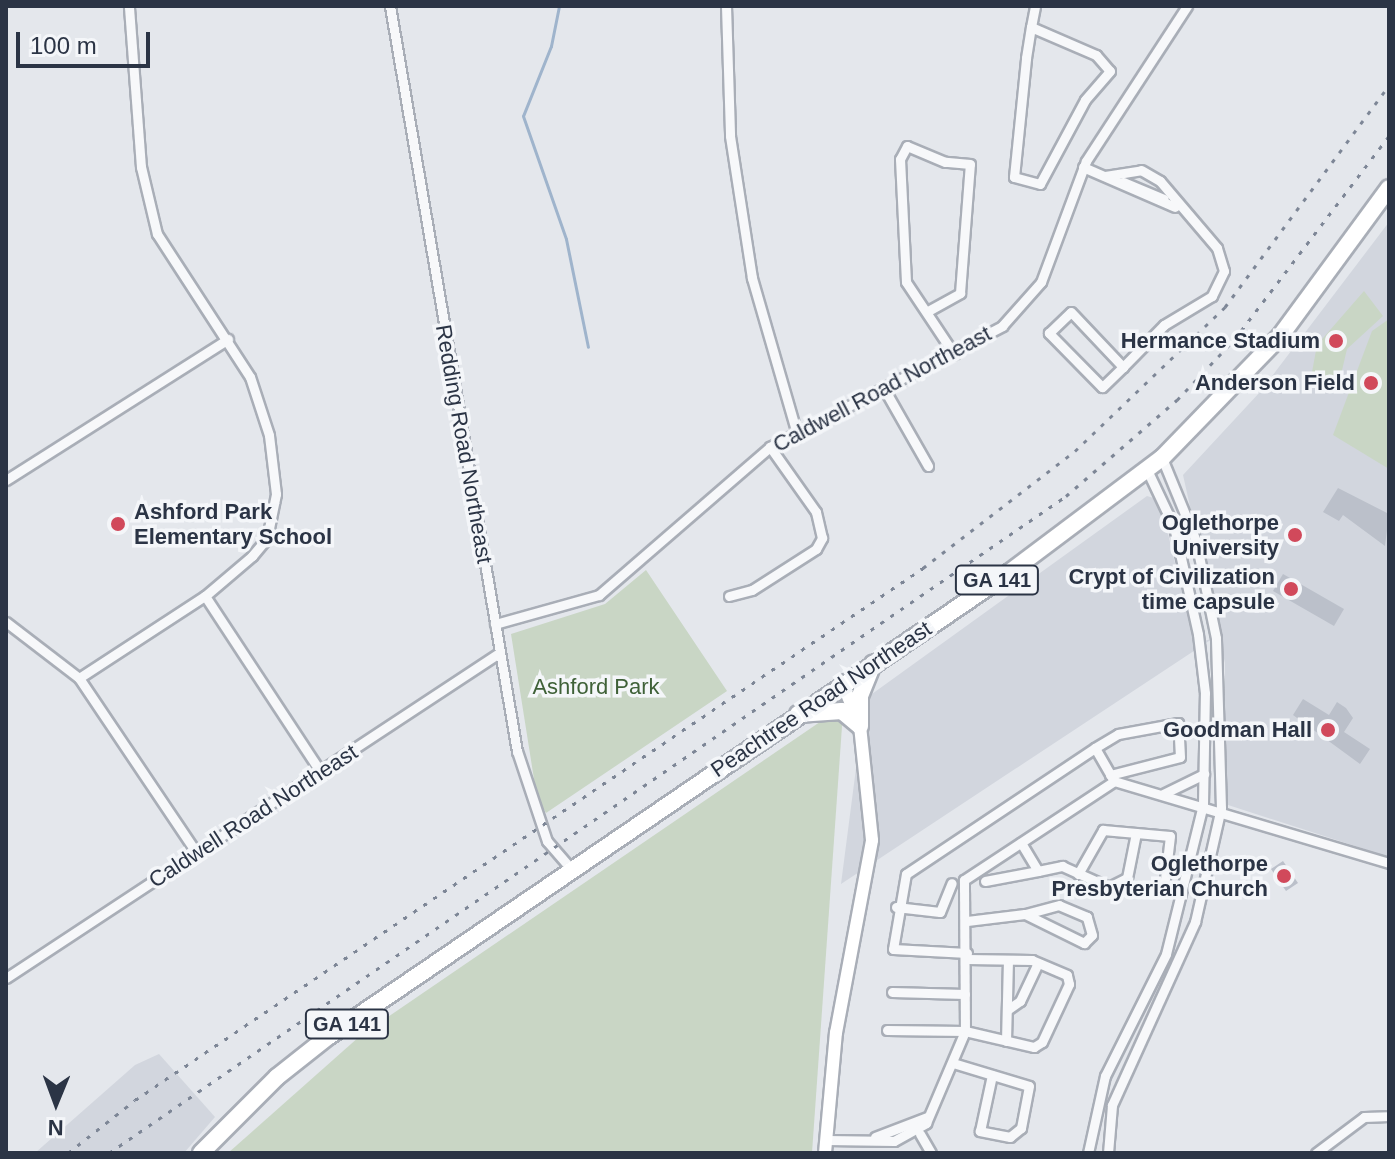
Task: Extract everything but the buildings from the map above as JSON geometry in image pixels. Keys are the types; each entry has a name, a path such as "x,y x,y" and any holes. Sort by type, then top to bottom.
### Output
{"highway":[{"name":"Peachtree Road Northeast","path":"201,1153 277,1077 329,1036 873,663 1162,458 1281,335 1382,205 1389,188"},
{"path":"860,726 860,696 873,663"},
{"path":"797,714 842,711 860,726"}],"main road":[{"path":"826,1146 836,1033 872,840 860,726 842,682"}],"street":[{"path":"79,678 205,596 267,538 276,494 269,435 250,377 228,339 171,261 148,204 129,6"},
{"name":"Redding Road Northeast","path":"390,6 517,751 547,841 571,869"},
{"path":"726,6 730,136 752,278 796,430"},
{"path":"1031,27 1096,55 1110,71 1085,100 1040,184 1014,177 1031,27 1035,6"},
{"name":"Caldwell Road Northeast","path":"495,624 599,595 770,447 796,430 954,354 1002,326 1041,282 1083,167 1185,7"},
{"path":"928,311 960,293 970,164 945,162 907,146 900,159 906,282 954,354"},
{"path":"1083,167 1178,209"},
{"path":"1108,178 1141,170 1160,181 1178,209 1217,248 1224,271 1212,296 1164,325 1123,367 1102,387 1049,333 1071,312 1123,367"},
{"path":"6,480 228,339"},
{"path":"883,387 928,466"},
{"path":"729,596 752,590 816,549 822,538 816,512 770,447"},
{"path":"1108,1153 1112,1105 1195,922 1221,808 1223,720 1214,623 1196,541 1162,458"},
{"path":"1088,1153 1105,1076 1174,931 1203,804 1203,663 1174,527 1147,470"},
{"path":"205,596 322,774"},
{"path":"6,622 79,678 198,855"},
{"name":"Caldwell Road Northeast","path":"6,978 322,774 499,653"},
{"path":"867,1141 898,1146 920,1134 931,1115 965,1031 965,994 967,956 967,921 964,880 1112,778 1180,757 1178,723 1118,734 922,858 906,874 896,907 893,949 967,956 1038,963 1069,980 1050,1032 1034,1047 965,1031 887,1030"},
{"path":"1095,748 1112,778 1221,808 1389,863"},
{"path":"1163,794 1204,774"},
{"path":"1187,800 1189,780"},
{"path":"1078,874 1098,833 1136,833 1172,839 1164,887"},
{"path":"985,881 1062,866 1109,887 1127,878 1136,833"},
{"path":"1021,843 1038,871"},
{"path":"896,907 940,912 952,883"},
{"path":"967,921 1025,914 1059,905 1087,917 1092,935 1084,943 1025,914"},
{"path":"1006,1041 1008,960"},
{"path":"1007,1010 1020,1001 1038,963"},
{"path":"892,992 965,994"},
{"path":"953,1063 1026,1083 1031,1091 1021,1128 1010,1137 980,1131 992,1075"},
{"path":"826,1146 903,1139 931,1115"},
{"path":"1316,1153 1364,1117 1389,1116"},
{"path":"920,1134 931,1153"}],"shaded area":[{"name":"Oglethorpe University","path":"1389,222 1389,857 1225,804 1225,663 1183,475 1260,392"},
{"path":"1147,496 1160,500 1194,643 1212,639 841,884 865,699"},
{"path":"159,1054 215,1117 184,1153 35,1153 135,1065"}],"green space":[{"name":"Hermance Stadium","path":"1364,291 1383,316 1347,349 1339,383 1310,383 1317,345"},
{"name":"Anderson Field","path":"1389,319 1389,469 1333,435 1372,331"},
{"name":"Ashford Park","path":"646,570 727,691 546,813 537,798 511,634 605,604"},
{"path":"836,711 843,712 812,1153 228,1153 360,1036"}],"waterway":[{"path":"559,6 551,46 523,116 566,239 588,347"}],"railway":[{"path":"68,1153 135,1100 923,568 1075,451 1225,307 1389,85"},
{"path":"109,1153 1066,496 1177,400 1234,340 1389,136"}],"place":[{"name":"Hermance Stadium","path":"1336,341"},
{"name":"Anderson Field","path":"1371,383"},
{"name":"Ashford Park Elementary School","path":"118,524"},
{"name":"Oglethorpe University","path":"1295,535"},
{"name":"Crypt of Civilization time capsule","path":"1291,589"},
{"name":"Goodman Hall","path":"1328,730"},
{"name":"Oglethorpe Presbyterian Church","path":"1284,876"}]}
